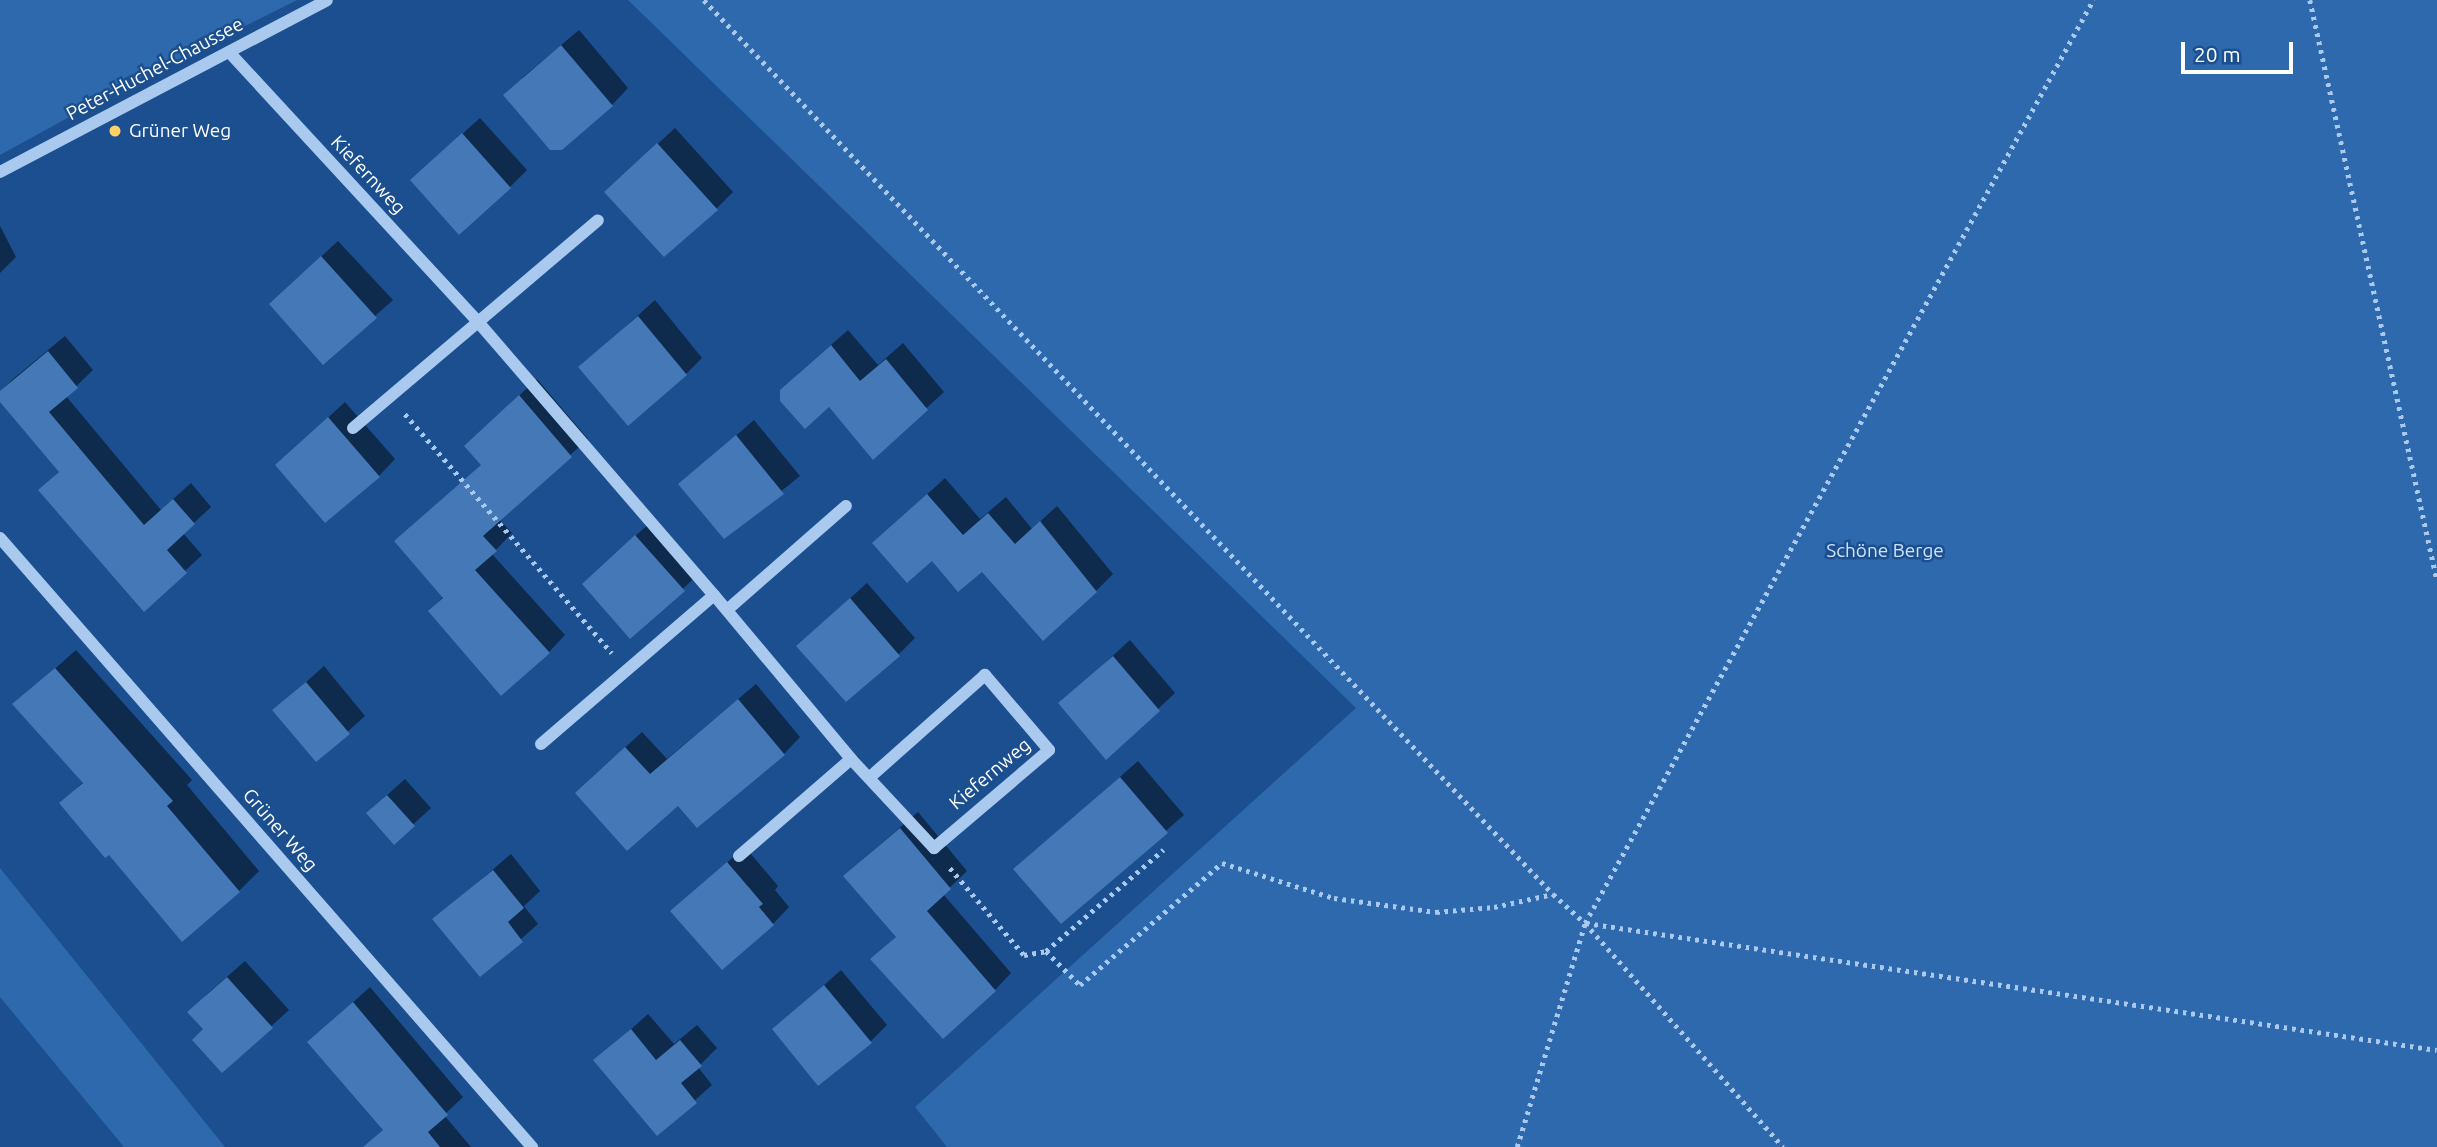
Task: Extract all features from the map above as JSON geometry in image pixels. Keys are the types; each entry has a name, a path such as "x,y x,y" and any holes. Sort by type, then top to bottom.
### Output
{"street":[{"name":"Peter-Huchel-Chaussee","path":"0,172 327,0"},
{"name":"Kiefernweg","path":"229,52 479,323 715,595 851,759 934,848 1048,750 985,675 870,777"},
{"path":"353,428 598,220"},
{"path":"727,610 846,506"},
{"name":"Grüner Weg","path":"0,538 532,1147"},
{"path":"541,744 715,595"},
{"path":"739,856 851,759"}],"path":[{"path":"704,0 1553,894 1585,923 1783,1147"},
{"path":"1517,1147 1585,923 2093,0"},
{"path":"2310,0 2437,580"},
{"path":"390,397 627,670"},
{"path":"934,848 1024,956 1045,951 1163,849"},
{"path":"1045,951 1080,985 1222,863 1334,898 1436,912 1494,907 1553,894"},
{"path":"1585,923 2437,1050"}],"green space":[{"path":"0,0 297,0 137,80 0,155"},
{"name":"Schöne Berge","path":"628,0 2437,0 2437,1147 947,1147 915,1107 1356,708"},
{"path":"0,868 225,1147 124,1147 0,997"}],"building":[{"path":"561,45 613,106 562,150 550,150 503,95"},
{"path":"462,133 511,188 459,235 410,180"},
{"path":"657,143 718,210 664,257 604,192"},
{"path":"321,256 377,318 323,365 269,304"},
{"path":"638,316 687,375 628,426 578,367"},
{"path":"831,345 860,381 886,359 928,410 873,460 829,407 805,429 780,401 780,390"},
{"path":"48,351 78,388 49,412 144,525 173,499 195,524 167,550 187,573 144,612 38,490 59,472 0,402 0,391"},
{"path":"519,395 572,457 483,536 497,551 475,570 550,653 501,696 428,611 443,598 394,541 481,465 464,446"},
{"path":"328,417 380,477 325,523 275,465"},
{"path":"736,435 784,494 724,539 678,484"},
{"path":"927,494 963,535 988,513 1015,544 1040,521 1097,592 1043,641 982,572 958,592 932,561 907,583 872,543"},
{"path":"635,535 685,591 630,639 582,584"},
{"path":"850,598 900,656 846,702 796,646"},
{"path":"1113,656 1160,711 1106,760 1058,703"},
{"path":"55,668 173,801 167,806 240,892 182,942 109,855 105,858 59,803 83,783 12,704"},
{"path":"306,682 350,734 316,762 272,710"},
{"path":"738,699 785,755 697,828 678,806 627,851 575,793 625,747 650,774"},
{"path":"1120,777 1168,833 1061,924 1013,869"},
{"path":"387,795 415,826 394,845 366,813"},
{"path":"900,828 951,889 927,911 996,991 943,1039 870,959 896,937 843,876"},
{"path":"727,862 763,904 759,907 774,925 722,970 670,911"},
{"path":"493,870 524,908 508,922 523,942 480,977 432,919"},
{"path":"227,977 273,1028 222,1073 192,1040 203,1029 187,1012"},
{"path":"824,985 872,1043 818,1086 772,1029"},
{"path":"353,1002 448,1115 428,1132 440,1147 363,1147 383,1130 307,1042"},
{"path":"631,1029 656,1060 680,1040 702,1066 681,1083 697,1103 657,1136 593,1060"}],"place":[{"name":"Grüner Weg","path":"115,131"}]}
